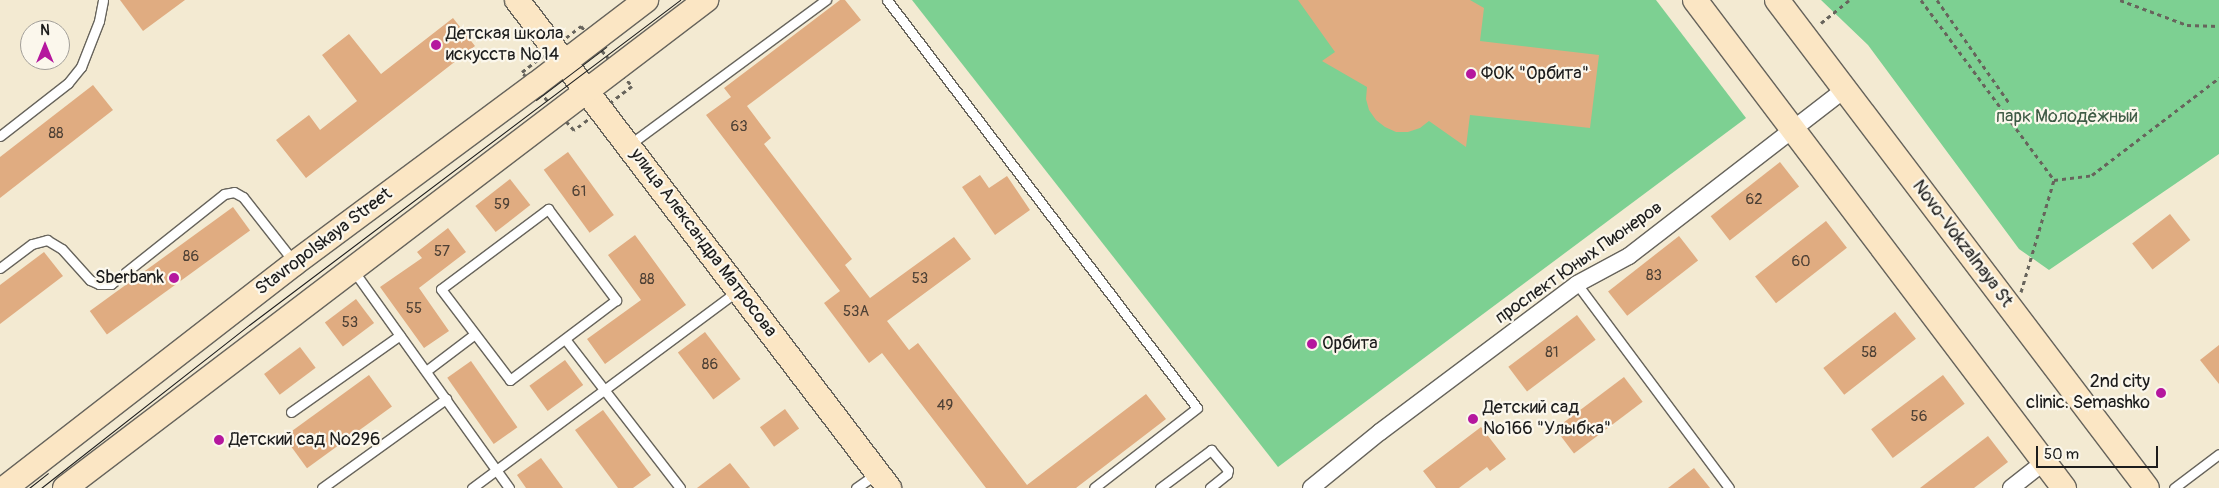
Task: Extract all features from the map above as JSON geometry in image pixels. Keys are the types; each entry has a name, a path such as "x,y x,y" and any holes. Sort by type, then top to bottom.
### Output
{"street":[{"name":"улица Александра Матросова","path":"517,0 883,480"},
{"name":"Stavropolskaya Street","path":"5,488 295,262 566,62 646,0"},
{"path":"74,485 352,268 706,0"},
{"path":"1695,0 2064,488"},
{"name":"Novo-Vokzalnaya St","path":"1777,0 2147,488"},
{"name":"проспект Юных Пионеров","path":"1312,488 1380,432 1577,284 1629,256 1845,89"},
{"path":"2011,488 2044,462"}],"lane":[{"path":"0,136 68,83 81,67 99,21 103,0"},
{"path":"629,145 826,0"},
{"path":"887,0 1197,408 1094,488"},
{"path":"0,268 32,244 47,240 62,249 90,280 99,284 111,284 224,194 234,192 243,197 295,262"},
{"path":"548,209 616,300 510,380 475,334 441,289 548,209"},
{"path":"352,268 509,488"},
{"path":"1577,284 1729,488"},
{"path":"472,488 738,289"},
{"path":"426,371 475,334"},
{"path":"291,412 400,335"},
{"path":"565,338 680,488"},
{"path":"322,488 446,399"},
{"path":"1160,488 1211,450 1228,470 1228,474 1210,488"},
{"path":"2174,488 2219,454"},
{"path":"856,488 883,480"}],"path":[{"path":"1821,23 1850,0"},
{"path":"1922,0 2054,180"},
{"path":"1937,0 2009,103"},
{"path":"2120,0 2187,25 2219,26"},
{"path":"2054,180 2092,175 2219,78"},
{"path":"2020,295 2054,180"}],"green space":[{"name":"Орбита","path":"912,0 1656,0 1746,118 1278,467"},
{"name":"парк Молодёжный","path":"1821,0 2219,0 2219,154 2049,270 2019,249 1868,45"}],"building":[{"path":"120,0 185,0 143,31"},
{"path":"840,0 845,0 861,20 747,106 771,138 764,144 852,259 845,265 870,298 954,237 971,259 887,321 909,350 918,343 1027,485 1146,394 1166,419 1076,488 986,488 882,353 869,363 824,303 840,291 706,115 731,97 724,88"},
{"name":"ФОК \"Орбита\"","path":"1298,0 1470,0 1484,8 1480,41 1599,55 1590,128 1470,115 1466,147 1429,121 1420,128 1408,132 1396,132 1376,120 1369,110 1366,99 1367,87 1322,61 1335,52"},
{"path":"453,18 475,46 306,178 276,140 309,115 320,130 357,101 322,55 349,34 381,74"},
{"path":"93,85 113,110 0,198 0,157"},
{"path":"568,152 614,215 590,233 544,170"},
{"path":"1780,162 1799,186 1730,241 1711,216"},
{"path":"980,175 989,188 1007,176 1030,210 995,235 962,187"},
{"path":"510,179 530,205 496,232 475,206"},
{"path":"233,207 250,230 107,334 90,311"},
{"path":"2170,214 2190,240 2152,270 2132,244"},
{"path":"1826,221 1847,248 1776,303 1755,276"},
{"path":"448,228 466,252 419,288 449,331 424,348 380,287 422,258 417,252"},
{"path":"635,235 686,305 605,364 587,339 641,300 608,255"},
{"path":"1679,236 1698,260 1627,316 1608,291"},
{"path":"44,252 63,276 0,324 0,285"},
{"path":"356,299 374,323 343,346 325,322"},
{"path":"1895,312 1916,339 1844,395 1823,368"},
{"path":"1577,315 1596,340 1527,392 1508,367"},
{"path":"705,332 741,379 713,400 678,352"},
{"path":"2219,345 2219,384 2200,360"},
{"path":"300,347 316,368 280,395 264,374"},
{"path":"565,360 583,385 548,411 529,386"},
{"path":"471,361 517,427 494,444 447,378"},
{"path":"369,375 392,407 307,468 284,437"},
{"path":"1943,375 1965,404 1893,458 1871,429"},
{"path":"1624,377 1643,402 1574,454 1555,429"},
{"path":"785,409 799,428 774,447 760,427"},
{"path":"603,410 651,475 633,488 618,488 575,430"},
{"path":"1481,427 1506,459 1490,471 1487,467 1459,488 1436,488 1423,471"},
{"path":"1988,436 2008,462 1974,488 1920,488"},
{"path":"541,458 563,488 526,488 517,475"},
{"path":"730,463 750,488 697,488"},
{"path":"1694,468 1710,488 1668,488"}],"tram line":[{"path":"41,488 249,325 680,0"},
{"path":"536,100 606,47"},
{"path":"29,488 48,473"}],"place":[{"name":"Детская школа искусств №14","path":"436,45"},
{"name":"ФОК \"Орбита\"","path":"1471,74"},
{"name":"Sberbank","path":"174,278"},
{"name":"Орбита","path":"1312,344"},
{"name":"2nd city clinic. Semashko","path":"2161,393"},
{"name":"Детский сад №166 \"Улыбка\"","path":"1473,419"},
{"name":"Детский сад №296","path":"219,440"}]}
